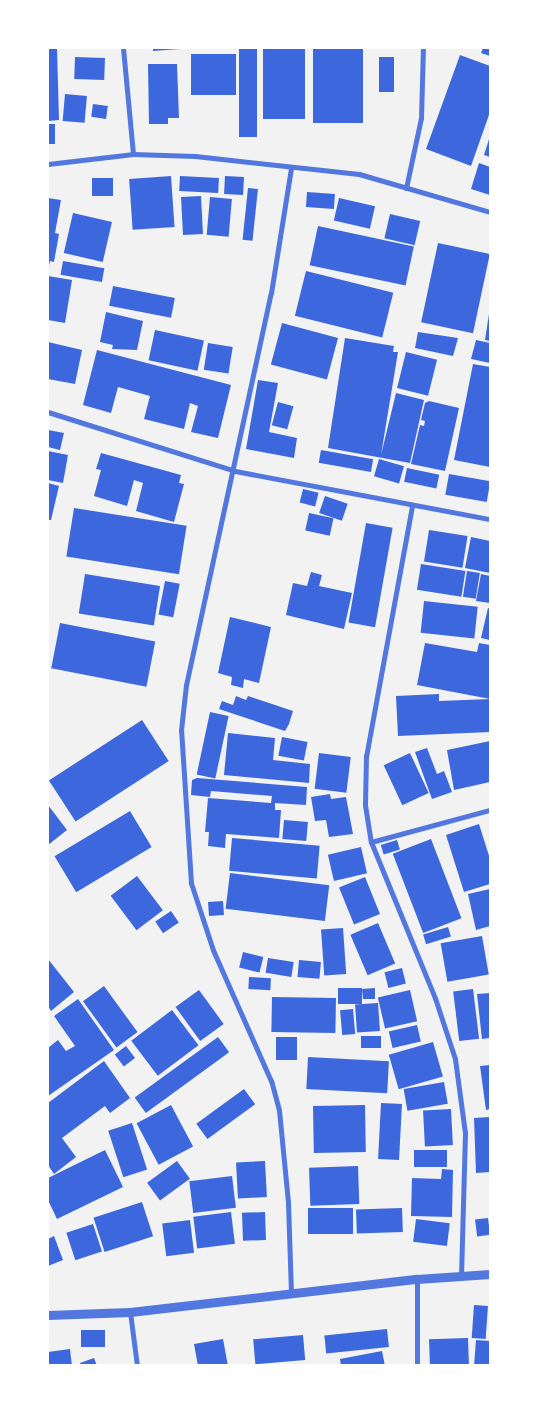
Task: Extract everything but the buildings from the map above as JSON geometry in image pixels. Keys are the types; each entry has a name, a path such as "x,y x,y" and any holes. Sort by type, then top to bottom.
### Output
{"street":[{"path":"123,48 133,154"},
{"path":"406,188 421,118 423,48"},
{"path":"48,164 133,154 195,156 359,174 490,212"},
{"path":"290,1294 288,1202 279,1110 253,1035 200,915 191,883 181,730 186,684 235,471 271,293 291,168"},
{"path":"48,412 235,471 412,506 490,519"},
{"path":"412,506 366,756 365,805 371,842 435,998 455,1059 465,1134 461,1276"},
{"path":"371,842 490,810"},
{"path":"48,1315 130,1312 417,1279 490,1274"},
{"path":"417,1279 417,1366"},
{"path":"130,1312 137,1366"}]}
